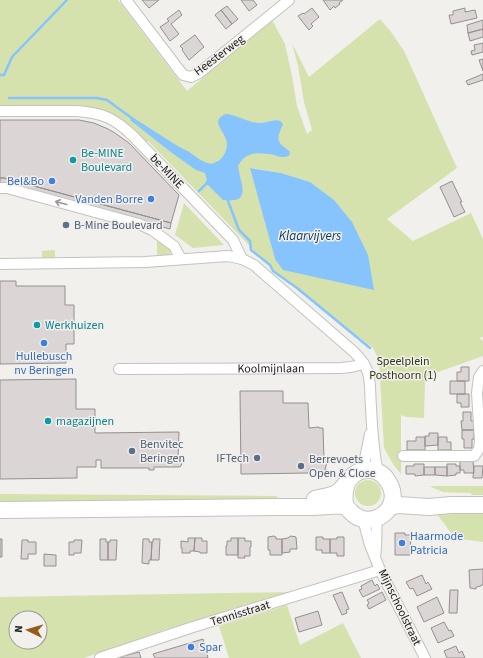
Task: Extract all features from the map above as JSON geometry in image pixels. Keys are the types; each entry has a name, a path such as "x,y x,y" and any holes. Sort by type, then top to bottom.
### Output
{"main road":[{"path":"293,506 337,493 346,482 350,478 360,471 374,470 387,479 393,490 390,507 386,512 370,519 352,514 345,504 346,482"},
{"path":"393,490 398,493 451,504"},
{"path":"0,510 313,507 345,504"},
{"path":"390,507 398,505 429,507 451,504 483,505"}],"street":[{"name":"Heesterweg","path":"126,0 183,75 191,77 289,0"},
{"name":"be-MINE","path":"0,112 89,112 103,115 121,125 233,240 242,259"},
{"path":"0,188 11,189 139,224 152,230 174,246 181,260"},
{"path":"0,264 124,263 228,256 242,259 254,265 354,352 364,364 370,380 372,422 378,472"},
{"name":"Koolmijnlaan","path":"119,370 341,368 364,364"},
{"path":"403,456 474,456 481,450 477,393 479,377 483,371"},
{"path":"360,471 364,464 372,422"},
{"name":"Mijnschoolstraat","path":"370,519 370,545 380,570 425,658"},
{"name":"Tennisstraat","path":"100,658 193,627 380,570"}],"green space":[{"name":"Speelplein Posthoorn (1)","path":"0,0 118,0 187,91 272,20 285,44 297,106 307,134 312,130 304,102 298,66 292,43 309,77 380,19 404,51 457,168 387,219 413,241 471,213 483,239 483,337 479,338 483,341 483,356 427,376 425,381 424,418 406,417 401,415 401,474 393,464 384,448 379,360 373,348 276,273 148,141 145,143 112,114 0,108","holes":["251,168 281,173 310,182 275,259"]},
{"path":"184,203 224,245 193,248 175,235"},
{"path":"157,237 172,250 170,254 157,257"},
{"path":"55,250 55,260 42,260 42,251"},
{"path":"368,480 377,484 381,493 377,502 368,506 359,502 355,493 359,484"},
{"path":"429,486 483,486 483,495 443,492"},
{"path":"0,494 277,496 277,500 0,503"},
{"path":"436,513 483,513 483,542 455,538"},
{"path":"292,592 167,629 84,658 0,658 0,597"},
{"path":"287,605 300,645 343,623 361,658 229,658 219,626"}],"water":[{"path":"226,114 256,123 279,120 283,124 278,139 290,152 289,156 285,157 258,153 249,155 241,161 238,166 242,191 238,199 232,200 223,200 208,185 206,185 205,183 207,180 205,173 196,170 130,120 132,117 202,161 212,164 223,156 227,146 226,139 218,122 221,116"},
{"name":"Klaarvijvers","path":"250,168 281,173 310,182 334,200 352,222 368,255 374,290 283,270 275,259"}],"building":[{"path":"142,0 159,0 149,8"},
{"path":"241,0 253,0 257,5 249,11"},
{"path":"323,0 343,0 335,8 334,6 330,10"},
{"path":"227,6 238,19 232,24 221,10"},
{"path":"312,8 319,17 311,24 313,26 309,30 298,16 303,13 304,14"},
{"path":"465,8 465,12 475,10 477,18 451,24 449,15 453,15 453,11"},
{"path":"179,10 182,15 171,24 179,34 170,41 160,27 169,21 167,19"},
{"path":"221,10 232,24 226,29 215,15"},
{"path":"483,20 483,29 468,33 467,25"},
{"path":"483,29 483,37 470,41 468,33"},
{"path":"195,35 204,47 189,60 180,46"},
{"path":"483,43 483,52 472,55 471,51 475,50 474,45"},
{"path":"483,59 483,71 479,60"},
{"path":"483,74 483,80 468,85 466,81"},
{"name":"Be-MINE Boulevard","path":"0,120 79,120 94,123 115,133 129,143 179,195 171,223 0,178"},
{"path":"0,178 171,223 170,229 0,184"},
{"path":"452,181 465,212 454,217 440,187"},
{"name":"Werkhuizen","path":"0,281 16,281 16,286 65,286 65,305 74,305 74,344 66,344 66,363 0,364"},
{"path":"461,367 469,367 469,381 457,381 457,372 461,372"},
{"name":"magazijnen","path":"76,379 76,409 95,409 95,433 179,432 178,460 182,462 181,466 154,467 154,470 149,470 149,468 101,468 101,460 96,460 96,467 77,467 77,478 0,479 0,380"},
{"path":"450,381 465,381 465,394 450,394"},
{"path":"240,391 283,391 283,403 308,403 309,428 323,428 324,460 328,460 325,469 327,470 325,473 323,471 315,473 315,469 309,469 309,473 241,474"},
{"path":"457,394 469,394 469,407 461,407 461,403 457,403"},
{"path":"463,412 471,412 471,421 474,421 474,430 462,430 461,421 463,421"},
{"path":"462,430 474,430 472,448 464,448"},
{"path":"429,433 438,433 438,445 425,446 425,436 429,436"},
{"path":"416,437 425,437 425,450 407,450 407,441 416,441"},
{"path":"438,437 447,437 447,442 451,442 451,450 438,450"},
{"path":"460,461 473,461 474,473 464,473 464,470 460,470"},
{"path":"414,464 424,464 424,475 415,476 415,474 406,474 406,466 414,466"},
{"path":"447,464 456,464 456,466 460,466 460,473 447,476"},
{"path":"474,466 483,466 482,478 473,478"},
{"path":"424,467 435,467 435,475 424,475"},
{"path":"435,467 447,467 447,476 435,475"},
{"path":"395,533 405,533 405,535 411,535 410,555 395,555"},
{"path":"274,536 276,539 282,539 282,555 270,555 270,550 268,550 268,537"},
{"path":"291,536 296,537 297,549 290,549 290,552 282,553 282,539"},
{"path":"316,537 330,539 330,553 322,553 322,550 316,550"},
{"path":"337,537 344,537 344,556 337,556 337,553 330,553 330,539 337,539"},
{"path":"188,538 195,538 194,551 190,551 190,553 182,553 181,541 188,542"},
{"path":"195,538 202,538 202,541 207,541 207,553 194,551"},
{"path":"231,538 238,538 238,555 226,555 227,541 231,541"},
{"path":"238,538 245,538 245,541 251,541 250,556 238,558"},
{"path":"0,539 2,539 2,557 0,557"},
{"path":"100,539 106,539 106,542 108,542 108,560 100,560"},
{"path":"143,539 149,539 149,542 152,542 151,560 149,560 149,564 142,563"},
{"path":"153,539 160,539 159,560 151,560"},
{"path":"22,540 36,542 36,554 28,554 28,559 21,559"},
{"path":"74,540 82,540 81,553 69,555 69,542 74,542"},
{"path":"110,540 117,540 116,560 108,560 108,542 110,542"},
{"path":"44,554 56,555 56,566 44,566"},
{"path":"483,569 483,585 476,587 476,589 470,588 469,570"},
{"path":"422,575 426,584 428,582 432,589 417,596 413,588 410,589 406,582"},
{"path":"372,580 375,586 377,584 380,589 363,597 359,590 362,589 361,586"},
{"path":"450,590 458,590 457,613 449,613"},
{"path":"342,592 349,609 346,610 347,613 342,615 333,595"},
{"path":"382,592 386,600 369,609 367,605 369,603 367,600"},
{"path":"437,597 444,613 424,622 417,607"},
{"path":"318,611 322,625 299,632 295,618"},
{"path":"444,622 454,636 438,643 431,628"},
{"name":"Spar","path":"203,639 208,658 155,658 153,654"},
{"path":"456,646 459,653 462,651 465,658 447,658 444,651"},
{"path":"139,652 141,658 120,658 120,657"}],"waterway":[{"path":"0,75 4,75 12,57 67,0"},
{"path":"9,98 97,98 107,100 133,119"},
{"path":"199,191 206,184"},
{"path":"228,201 239,230 250,241 251,250 270,265 273,271 297,288 370,348"}],"place":[{"name":"Be-MINE Boulevard","path":"73,160"},
{"name":"Bel&Bo","path":"52,181"},
{"name":"Vanden Borre","path":"151,199"},
{"name":"B-Mine Boulevard","path":"66,225"},
{"name":"Werkhuizen","path":"37,325"},
{"name":"Hullebusch nv Beringen","path":"44,343"},
{"name":"magazijnen","path":"48,421"},
{"name":"Benvitec Beringen","path":"132,451"},
{"name":"IFTech","path":"257,458"},
{"name":"Berrevoets Open & Close","path":"301,466"},
{"name":"Haarmode Patricia","path":"402,543"},
{"name":"Spar","path":"191,647"}]}
